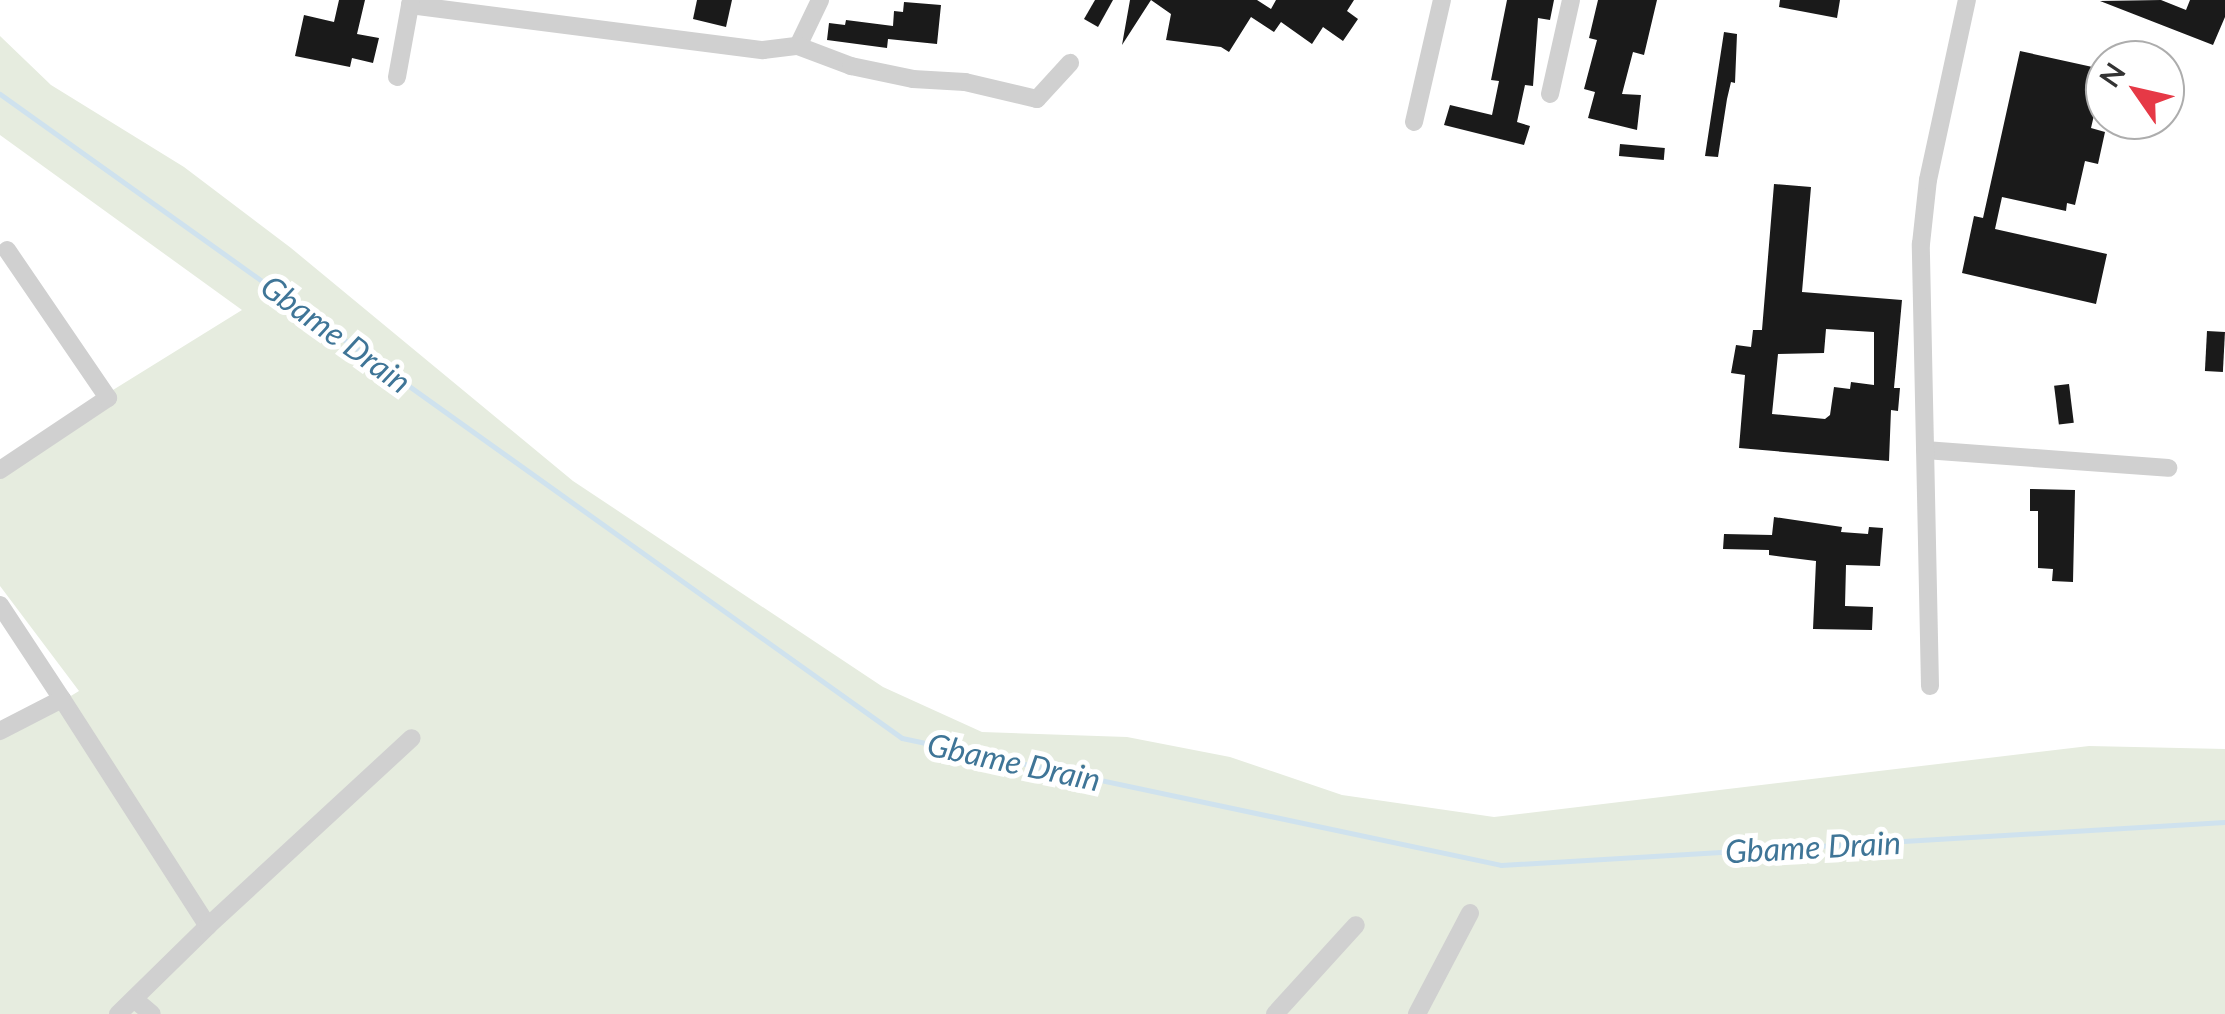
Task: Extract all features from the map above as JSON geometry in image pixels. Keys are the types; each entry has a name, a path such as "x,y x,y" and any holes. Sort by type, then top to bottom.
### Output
{"street":[{"path":"798,46 820,0"},
{"path":"1414,122 1442,0"},
{"path":"1550,94 1571,0"},
{"path":"1930,686 1920,244 1928,180 1967,0"},
{"path":"397,78 411,3 763,50 798,46 851,66 913,78 965,82 1037,99 1070,62"},
{"path":"0,470 108,398 6,250"},
{"path":"1925,450 2168,468"},
{"path":"0,606 208,926"},
{"path":"0,731 62,699"},
{"path":"118,1014 412,738"},
{"path":"1417,1014 1470,913"},
{"path":"1275,1014 1356,925"},
{"path":"134,999 152,1014"}],"shaded area":[{"path":"0,36 51,85 184,167 291,248 573,481 883,687 982,732 1127,737 1230,757 1342,795 1494,817 2089,746 2225,749 2225,1014 0,1014 0,739 79,691 0,586 0,460 242,310 0,135"}],"building":[{"path":"339,0 365,0 357,34 379,38 373,63 352,58 350,67 295,56 304,15 334,22"},
{"path":"697,0 732,0 726,27 693,19"},
{"path":"1095,0 1113,0 1098,27 1084,19"},
{"path":"1130,0 1151,0 1122,45"},
{"path":"1151,0 1257,0 1271,9 1276,0 1354,0 1347,11 1358,19 1343,41 1323,27 1312,44 1281,22 1274,32 1251,17 1229,52 1221,47 1166,40 1171,14"},
{"path":"1507,0 1554,0 1550,20 1538,18 1533,86 1525,85 1517,122 1530,126 1524,145 1444,125 1450,105 1492,115 1499,81 1491,80"},
{"path":"1598,0 1657,0 1644,55 1633,52 1622,94 1641,95 1637,130 1588,118 1595,92 1584,89 1597,40 1589,38"},
{"path":"1780,0 1840,0 1837,18 1779,7"},
{"path":"2161,0 2186,10 2190,0 2225,0 2225,17 2213,45 2100,1"},
{"path":"904,2 941,5 937,44 888,39 887,48 827,40 829,23 845,25 846,20 893,26 894,11 903,12"},
{"path":"1724,32 1737,34 1735,83 1731,82 1727,99 1718,157 1705,156"},
{"path":"2020,51 2085,65 2085,140 2103,140 2098,164 2085,161 2075,205 2067,203 2066,211 2002,197 1995,229 2107,254 2096,304 1962,273 1974,216 1983,218"},
{"path":"1620,144 1665,148 1664,160 1619,156"},
{"path":"1774,184 1811,187 1802,292 1902,300 1894,388 1900,388 1898,411 1891,410 1889,461 1739,448 1745,375 1731,373 1736,345 1751,347 1753,330 1762,330","holes":["1826,329 1874,332 1874,385 1851,382 1850,389 1834,387 1830,415 1825,419 1772,414 1778,354 1824,353"]},
{"path":"2207,331 2225,332 2223,372 2205,371"},
{"path":"2069,384 2074,423 2059,425 2054,386"},
{"path":"2030,489 2075,490 2073,582 2052,581 2053,569 2038,568 2038,511 2030,511"},
{"path":"1774,517 1842,527 1841,532 1868,534 1869,527 1883,528 1880,566 1846,565 1845,606 1873,607 1872,630 1813,629 1816,561 1769,555 1769,550 1723,549 1724,534 1772,535"}],"waterway":[{"name":"Gbame Drain","path":"0,94 902,738 1501,865 2225,822"}]}
